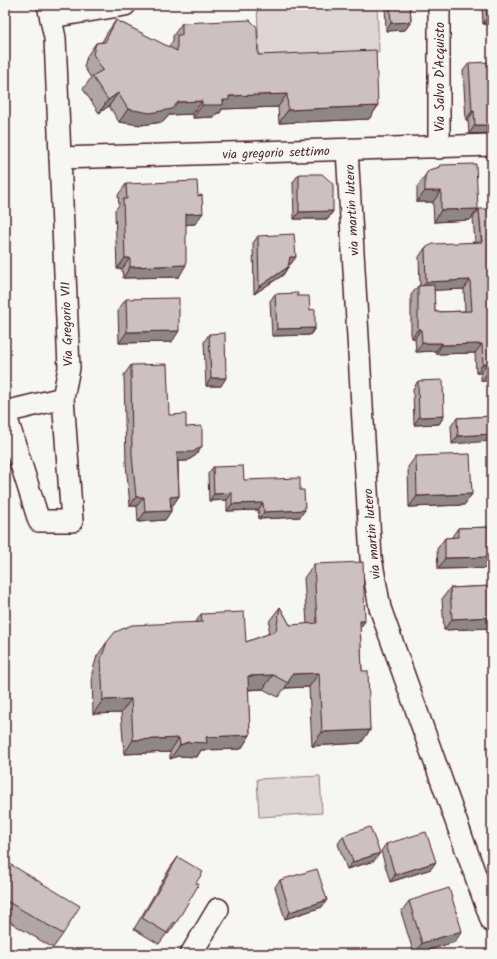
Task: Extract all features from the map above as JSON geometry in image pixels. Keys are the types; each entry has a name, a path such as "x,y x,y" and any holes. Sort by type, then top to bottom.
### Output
{"street":[{"path":"50,11 125,5"},
{"name":"Via Salvo D'Acquisto","path":"439,5 439,148"},
{"name":"Via Gregorio VII","path":"5,413 39,521 72,521 63,398 69,368 55,38 50,11"},
{"name":"via gregorio settimo","path":"60,158 439,148 492,145"},
{"name":"via martin lutero","path":"347,150 371,558 380,608 492,922"},
{"path":"5,413 63,398"},
{"path":"191,954 218,909"}],"shaded area":[{"path":"257,5 377,5 379,52 259,57"},
{"path":"320,776 322,813 259,817 257,779"}],"building":[{"path":"390,5 410,5 411,22 391,23"},
{"path":"487,5 492,5 492,18 487,18"},
{"path":"116,20 177,51 177,35 182,35 182,23 250,20 257,27 258,55 376,50 378,106 288,110 287,94 229,96 229,100 223,100 223,105 202,105 202,101 178,102 172,109 150,113 128,109 118,93 108,100 92,76 103,70 93,54 96,43 105,42"},
{"path":"491,62 492,125 475,125 474,111 472,111 469,63"},
{"path":"476,164 478,209 441,210 441,191 425,191 425,176 429,170 440,167 440,165"},
{"path":"299,174 322,174 331,182 333,185 333,211 299,212"},
{"path":"197,181 198,196 202,195 203,213 186,214 186,265 130,267 130,258 125,258 123,199 127,199 126,184"},
{"path":"479,209 492,209 492,372 488,372 487,364 483,364 482,344 442,345 442,343 422,343 421,329 418,329 418,286 434,285 435,312 472,311 470,280 426,282 425,248 433,244 482,242"},
{"path":"294,234 296,257 290,257 288,267 259,287 258,236"},
{"path":"298,293 297,296 309,296 310,310 315,309 315,328 277,329 275,294"},
{"path":"179,298 179,331 127,332 126,299"},
{"path":"225,333 226,378 211,378 209,334"},
{"path":"167,364 169,415 186,414 186,427 202,426 202,446 193,452 177,452 179,496 170,497 171,511 145,512 144,497 136,497 132,455 131,365"},
{"path":"443,380 444,416 419,417 418,381"},
{"path":"492,416 492,434 458,436 457,418"},
{"path":"470,454 472,494 417,496 416,456"},
{"path":"243,466 244,480 300,478 300,490 304,490 305,510 264,512 263,503 232,504 232,493 214,494 213,467"},
{"path":"492,527 492,557 445,558 445,538 458,537 458,528"},
{"path":"363,562 365,621 360,621 362,671 368,671 370,730 322,732 319,673 292,674 288,683 273,675 248,676 250,735 206,737 207,743 188,742 180,745 179,738 133,740 131,699 103,700 101,659 107,642 115,632 132,625 202,622 201,614 244,612 246,642 276,631 280,607 290,625 317,623 314,564"},
{"path":"492,586 492,617 452,619 450,588"},
{"path":"370,827 380,853 353,862 343,836"},
{"path":"426,832 436,862 395,875 386,844"},
{"path":"5,857 10,864 80,906 63,934 5,900"},
{"path":"178,857 203,872 196,883 199,884 176,923 174,922 167,933 142,918"},
{"path":"317,869 327,900 290,912 280,880"},
{"path":"449,888 462,931 422,943 409,901"}]}
